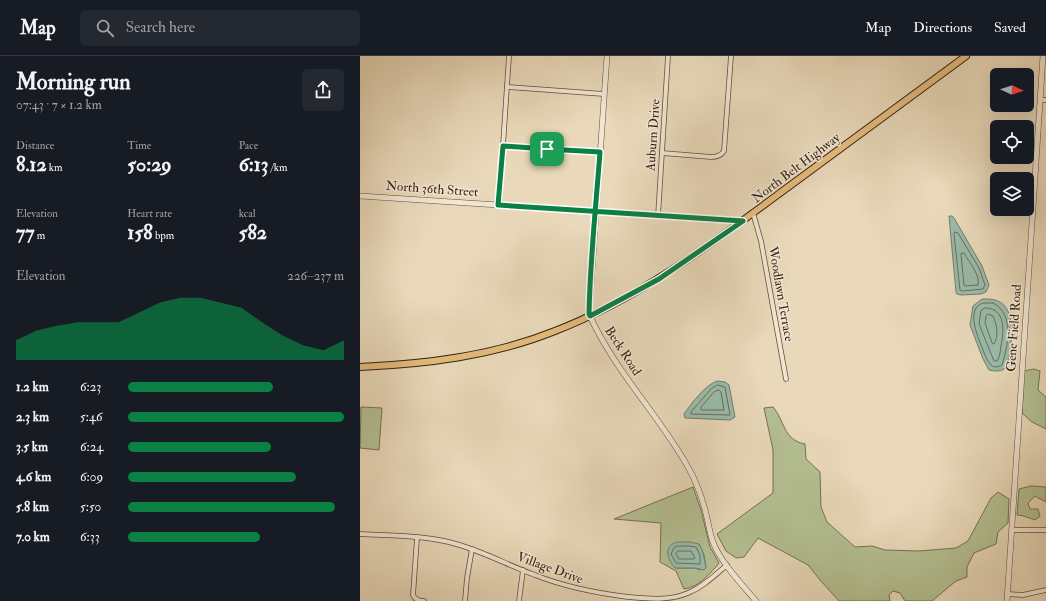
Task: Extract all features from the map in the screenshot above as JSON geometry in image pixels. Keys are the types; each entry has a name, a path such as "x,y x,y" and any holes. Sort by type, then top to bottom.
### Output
{"main road":[{"name":"North Belt Highway","path":"360,367 404,365 440,361 471,355 525,342 554,332 590,316 659,279 743,221 966,56"}],"street":[{"path":"498,205 509,56"},
{"name":"Beck Road","path":"607,56 589,302 590,316 600,337 612,356 674,443 700,492 713,542 721,557 756,601"},
{"name":"Auburn Drive","path":"658,216 668,56"},
{"path":"662,153 711,157 719,156 724,151 731,56"},
{"name":"Gene Field Road","path":"1007,601 1043,56"},
{"path":"507,87 604,94"},
{"path":"1040,100 1046,100"},
{"path":"503,146 600,152"},
{"name":"North 36th Street","path":"360,196 743,221"},
{"name":"Woodlawn Terrace","path":"753,213 762,242 786,379"},
{"path":"1012,530 1046,530"},
{"name":"Village Drive","path":"360,534 437,540 472,549 559,584 627,599 663,599 687,594 701,586 727,565"},
{"path":"417,538 413,595 417,600 424,601"},
{"path":"465,601 472,549"},
{"path":"519,601 523,570"},
{"path":"1008,594 1023,595 1046,590"}],"shaded area":[{"path":"1034,369 1040,371 1038,390 1046,397 1046,429 1032,422 1022,413 1024,371"},
{"path":"361,407 382,408 379,450 360,448"},
{"path":"773,407 788,434 798,442 805,444 806,459 820,472 821,507 827,522 855,547 872,546 885,550 919,551 956,548 968,541 991,498 998,492 1009,499 1008,523 998,532 996,544 974,553 967,567 967,577 956,581 932,601 905,601 900,593 893,591 889,595 890,601 839,601 808,565 758,538 744,557 736,558 726,551 717,534 773,493 773,450 764,408"},
{"path":"1031,486 1046,487 1046,502 1035,496 1028,503 1030,509 1038,509 1040,516 1035,520 1017,515 1019,489"},
{"path":"693,487 701,510 710,547 719,563 706,577 694,586 684,589 676,571 660,562 661,523 614,519","holes":["699,544 704,555 706,568 700,570 695,568 675,568"]}],"water":[{"path":"949,216 954,218 982,266 989,285 986,292 981,294 961,295 957,294 956,292"},
{"path":"982,299 995,300 1002,303 1010,315 1012,330 1010,352 1006,366 1001,371 989,370 983,359 970,325 973,306"},
{"path":"717,381 725,382 729,385 735,417 730,420 685,418 684,414 690,405 708,386"},
{"path":"677,542 699,544 703,552 706,568 704,570 695,568 675,568 668,557 668,550 670,546"}],"route":[{"path":"547,149 503,146 498,205 596,211 658,216 743,221 659,279 590,316 590,286 596,211 600,152 547,149"}]}
